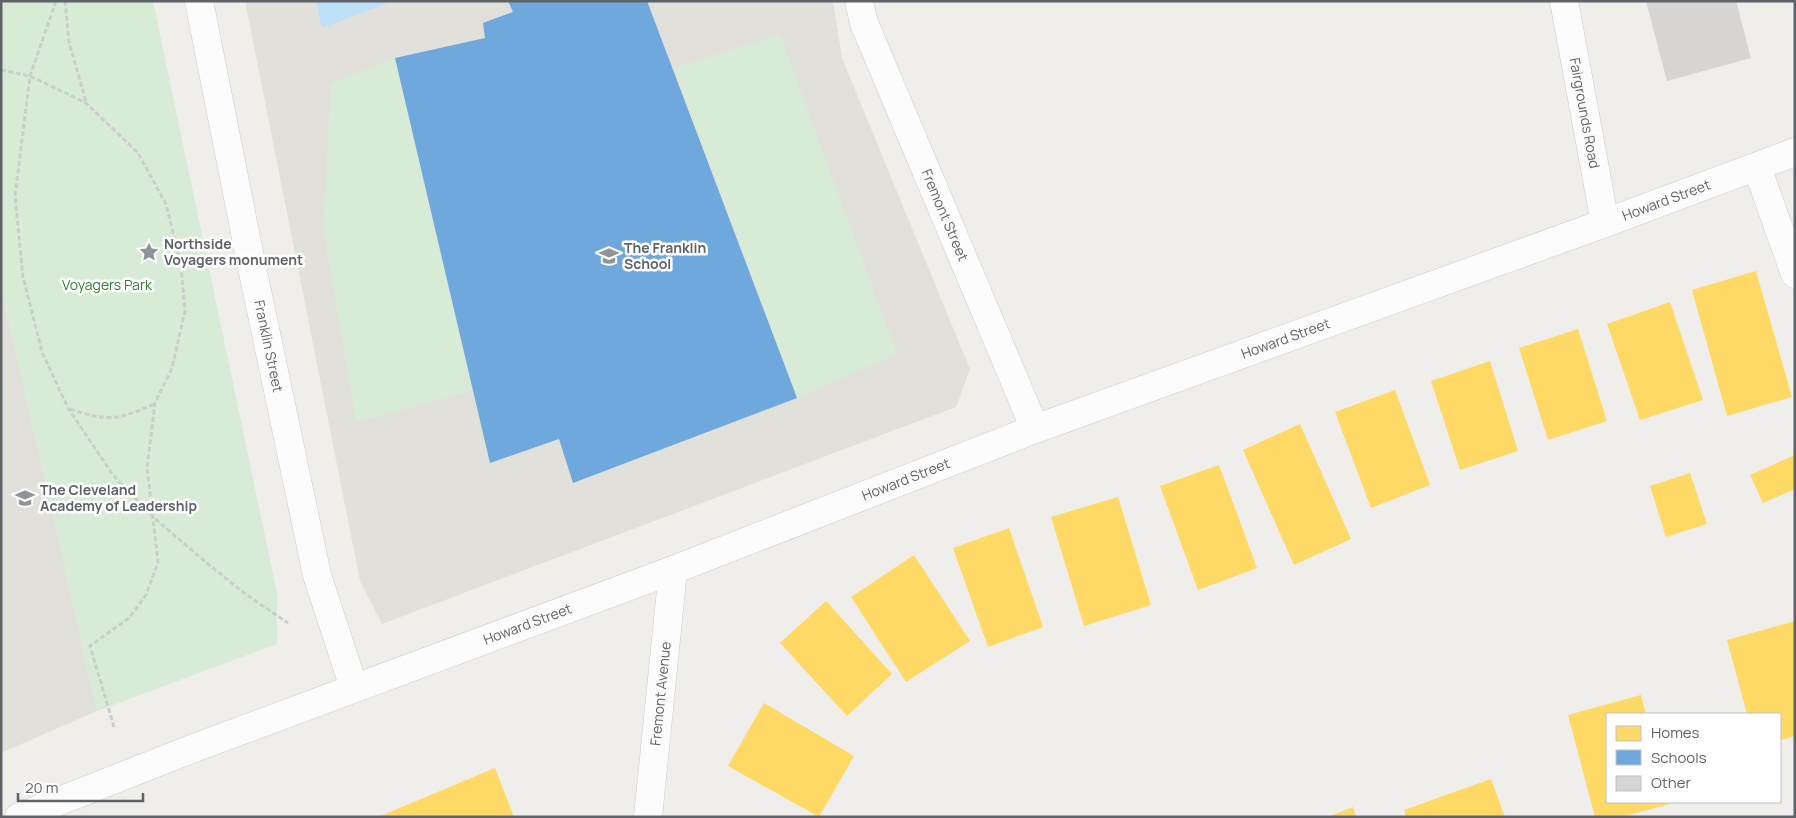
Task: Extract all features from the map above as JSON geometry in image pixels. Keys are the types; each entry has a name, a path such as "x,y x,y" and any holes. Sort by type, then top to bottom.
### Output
{"street":[{"name":"Franklin Street","path":"199,1 249,253 317,575 354,688"},
{"name":"Fremont Street","path":"859,1 864,23 1035,429"},
{"name":"Fairgrounds Road","path":"1564,1 1605,223"},
{"name":"Howard Street","path":"19,817 354,688 673,570 1035,429 1605,223 1795,152"},
{"path":"1757,167 1795,274"},
{"name":"Fremont Avenue","path":"648,817 673,570"}],"path":[{"path":"56,1 30,76 15,196 23,278 42,352 68,408 113,475 153,517 244,593 288,623"},
{"path":"65,1 69,42 86,103"},
{"path":"1,70 30,76 86,103 138,153 166,204 181,266 185,311 172,368 155,403 147,468 158,562 146,595 129,618 90,646 114,727"},
{"path":"68,408 95,418 123,418 155,403"}],"shaded area":[{"name":"The Franklin School","path":"245,1 833,1 842,58 970,369 956,407 382,624 360,581"},
{"name":"The Cleveland Academy of Leadership","path":"1,286 97,711 1,753"}],"green space":[{"name":"Voyagers Park","path":"1,1 153,1 277,593 277,644 97,711 1,286"},
{"path":"780,34 897,354 797,398 674,68"},
{"path":"395,58 473,391 356,422 323,228 331,83"}],"water":[{"path":"316,1 393,1 322,28"}],"building: Homes":[{"path":"1756,271 1792,397 1727,416 1692,290"},
{"path":"1670,302 1703,400 1640,420 1607,324"},
{"path":"1578,329 1607,421 1548,440 1519,348"},
{"path":"1490,361 1518,451 1460,470 1431,381"},
{"path":"1395,390 1430,485 1371,508 1335,412"},
{"path":"1300,424 1351,539 1294,565 1243,450"},
{"path":"1795,455 1795,489 1763,503 1750,475"},
{"path":"1219,465 1257,568 1198,590 1160,486"},
{"path":"1690,473 1707,524 1666,537 1650,486"},
{"path":"1118,497 1151,605 1084,626 1051,517"},
{"path":"1009,528 1043,627 988,647 953,548"},
{"path":"914,555 970,641 906,682 851,597"},
{"path":"826,601 892,674 847,716 780,643"},
{"path":"1795,621 1795,736 1781,740 1781,713 1747,713 1727,640"},
{"path":"1641,695 1646,713 1606,713 1606,803 1670,804 1621,817 1595,817 1568,715"},
{"path":"764,703 854,756 819,817 728,766"},
{"path":"495,768 514,817 378,817"},
{"path":"1491,779 1505,817 1406,817 1404,810"},
{"path":"1353,807 1356,817 1328,817"}],"building: Schools":[{"path":"508,1 647,1 797,398 573,483 559,439 490,463 395,58 485,38 483,23 513,12"}],"building: Other":[{"path":"1646,1 1736,1 1751,58 1667,81"}],"place":[{"name":"Northside Voyagers monument","path":"149,252"},
{"name":"The Franklin School","path":"609,256"},
{"name":"The Cleveland Academy of Leadership","path":"25,498"}]}
